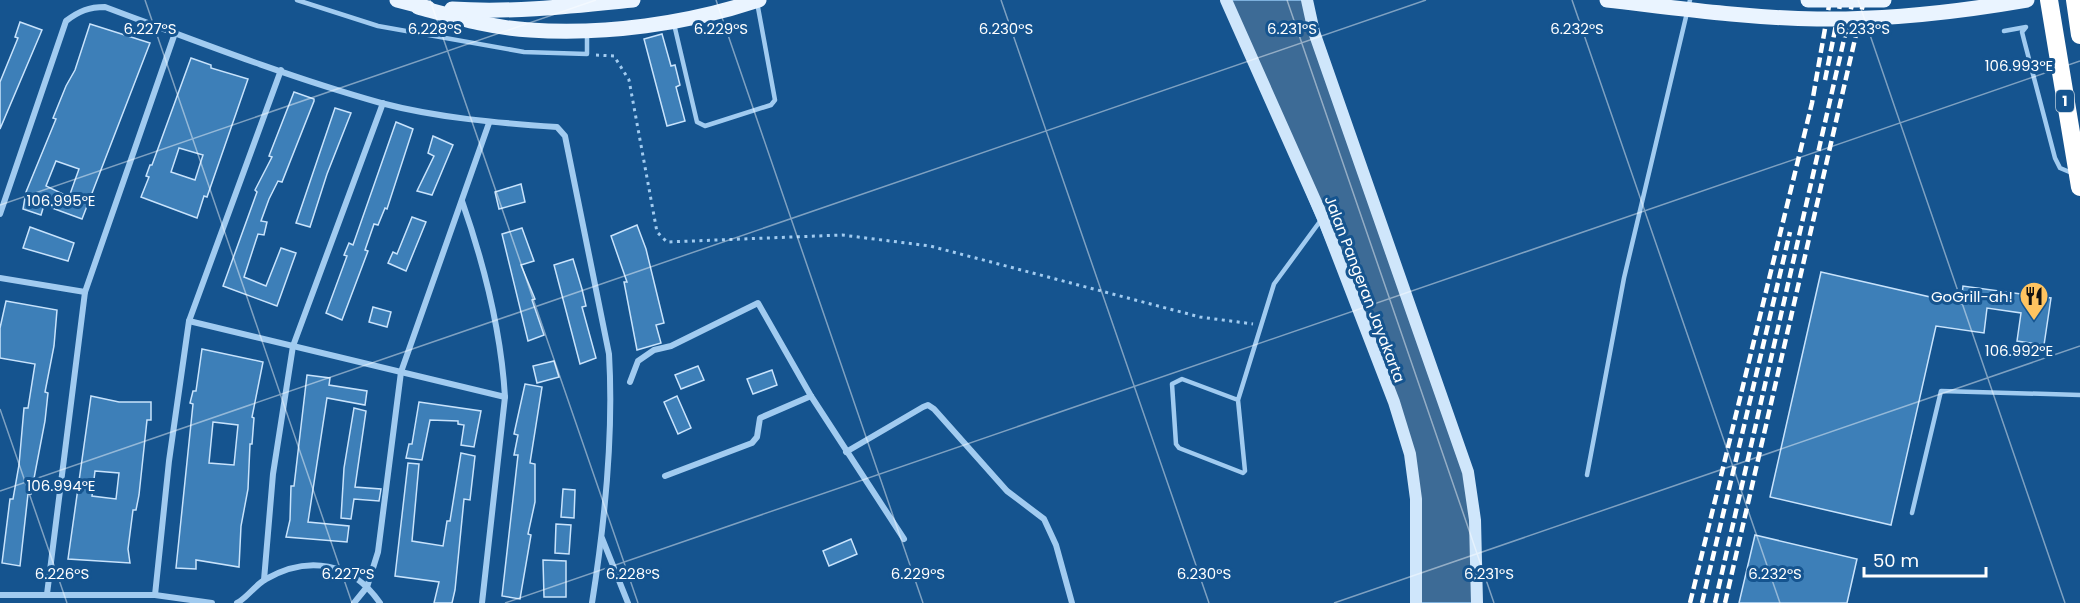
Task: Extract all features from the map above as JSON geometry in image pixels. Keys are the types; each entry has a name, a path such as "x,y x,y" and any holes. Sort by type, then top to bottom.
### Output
{"highway":[{"name":"1","path":"2079,181 2050,8 2077,6 2080,35"}],"main road":[{"path":"397,0 474,22 529,30 587,30 674,21 710,15 758,0"},
{"path":"418,7 486,12 548,9 633,0"},
{"path":"1607,0 1722,13 1817,19 1897,16 2027,0"},
{"path":"1808,0 1884,0"}],"street":[{"name":"Jalan Pangeran Jayakarta","path":"1226,0 1323,218 1394,402 1410,454 1416,499 1416,603"},
{"path":"1307,0 1314,32 1468,472 1475,520 1477,603"},
{"path":"0,214 66,21 84,10 105,7 281,70 383,103 489,123 557,127 565,136 609,354 611,387 602,538 592,603"},
{"path":"47,594 85,292 175,33"},
{"path":"155,595 169,461 189,321 281,70"},
{"path":"264,580 273,474 293,346 383,103"},
{"path":"354,603 367,587 378,552 401,372 489,123"},
{"path":"462,201 489,296 503,363 505,397 482,603"},
{"path":"0,278 85,292"},
{"path":"630,382 638,361 654,350 671,346 758,303 811,396 903,539"},
{"path":"189,321 505,397"},
{"path":"665,476 753,443 757,437 760,418 811,396"},
{"path":"846,452 923,407 928,405 934,409 1007,491 1044,519 1056,544 1072,603"},
{"path":"602,538 628,603"},
{"path":"237,603 264,580 304,565 316,563 338,569 367,587 380,603"},
{"path":"0,596 155,595 212,603"}],"lane":[{"path":"297,0 378,26 524,52 587,54 587,30"},
{"path":"674,21 697,122 705,126 771,105 775,100 758,0"},
{"path":"1587,475 1624,278 1690,0"},
{"path":"2004,31 2026,27 2022,32 2055,160 2060,168 2079,181"},
{"path":"1238,400 1182,379 1172,384 1176,444 1179,448 1243,473 1246,467 1238,400 1274,284 1323,218"},
{"path":"1912,513 1941,391 2080,395"}],"path":[{"path":"587,54 614,56 630,80 657,232 667,242 842,235 930,246 1200,317 1261,326"}],"water":[{"path":"1226,0 1307,0 1468,472 1477,603 1416,603 1416,499 1394,402"}],"building":[{"path":"20,22 42,30 0,129 0,82 18,38 15,37"},
{"path":"90,24 150,43 82,219 44,205 41,215 23,209 26,192 56,119 53,118 75,70","holes":["56,161 79,169 69,197 46,186"]},
{"path":"662,34 671,66 675,65 680,85 676,87 685,121 667,126 644,39"},
{"path":"191,58 211,65 211,68 248,79 207,197 204,196 197,218 141,197 149,177 146,176","holes":["179,148 203,155 195,180 171,172"]},
{"path":"294,92 314,99 314,101 282,182 278,181 269,199 261,221 267,222 264,235 258,234 244,277 266,286 281,248 296,253 277,306 223,286 257,192 255,190 272,157 269,156"},
{"path":"335,108 351,113 327,174 310,227 296,223"},
{"path":"396,122 413,129 387,209 385,208 378,225 374,224 365,250 368,251 342,320 326,313 347,256 344,255 349,243 353,245"},
{"path":"433,136 453,145 432,195 417,191 434,156 428,153"},
{"path":"521,184 525,202 499,209 495,192"},
{"path":"412,217 426,222 406,271 388,263 393,252 397,254"},
{"path":"637,225 646,249 664,323 656,325 661,343 637,350 624,282 627,282 611,236"},
{"path":"30,227 74,243 68,261 23,248"},
{"path":"522,228 534,261 521,265 535,299 532,300 544,335 528,341 502,234"},
{"path":"573,259 586,306 582,307 596,358 580,364 554,265"},
{"path":"1821,272 1961,304 1963,286 2051,298 2044,345 2017,341 2021,313 1987,308 1984,333 1936,326 1891,525 1770,497"},
{"path":"6,301 57,310 54,346 45,392 48,393 45,421 31,494 28,494 20,566 2,563 10,499 13,499 19,465 24,408 28,408 35,364 0,358 0,328"},
{"path":"373,307 391,312 387,327 369,322"},
{"path":"202,349 263,362 252,417 254,418 252,444 250,444 248,489 241,526 239,567 196,560 196,569 176,568 193,404 190,403 193,391 196,391","holes":["213,422 238,425 234,465 209,463"]},
{"path":"554,361 559,377 537,383 533,366"},
{"path":"698,366 704,380 681,389 675,375"},
{"path":"772,370 777,385 753,394 747,379"},
{"path":"307,375 330,378 329,385 367,391 365,405 327,398 308,522 349,526 347,542 286,537"},
{"path":"525,384 542,387 530,463 535,464 535,502 528,534 531,535 520,599 502,596 518,455 514,455 518,435 514,434"},
{"path":"91,396 119,402 151,402 151,420 147,420 139,495 136,510 133,510 128,549 130,563 68,559","holes":["95,471 119,473 116,499 92,496"]},
{"path":"677,396 691,428 678,434 664,402"},
{"path":"419,402 481,411 474,447 461,445 464,425 458,424 458,421 430,420 422,460 406,458 409,444 412,444"},
{"path":"354,408 366,411 355,487 381,489 379,501 354,499 351,519 341,518 344,468"},
{"path":"461,453 475,456 470,500 464,499 455,590 452,603 434,603 439,582 395,576 408,463 419,464 412,541 443,546 447,521 450,521"},
{"path":"563,489 575,490 574,518 561,517"},
{"path":"556,524 571,525 569,554 555,553"},
{"path":"1755,535 1857,559 1847,603 1739,603"},
{"path":"851,539 857,554 829,566 823,551"},
{"path":"543,560 566,561 566,597 544,597"}],"railway":[{"path":"1690,603 1812,103 1830,0"},
{"path":"1825,80 1841,0"},
{"path":"1715,603 1853,0"},
{"path":"1725,603 1864,0"},
{"path":"1702,603 1790,232"}],"place":[{"name":"GoGrill-ah!","path":"2034,322"}]}
